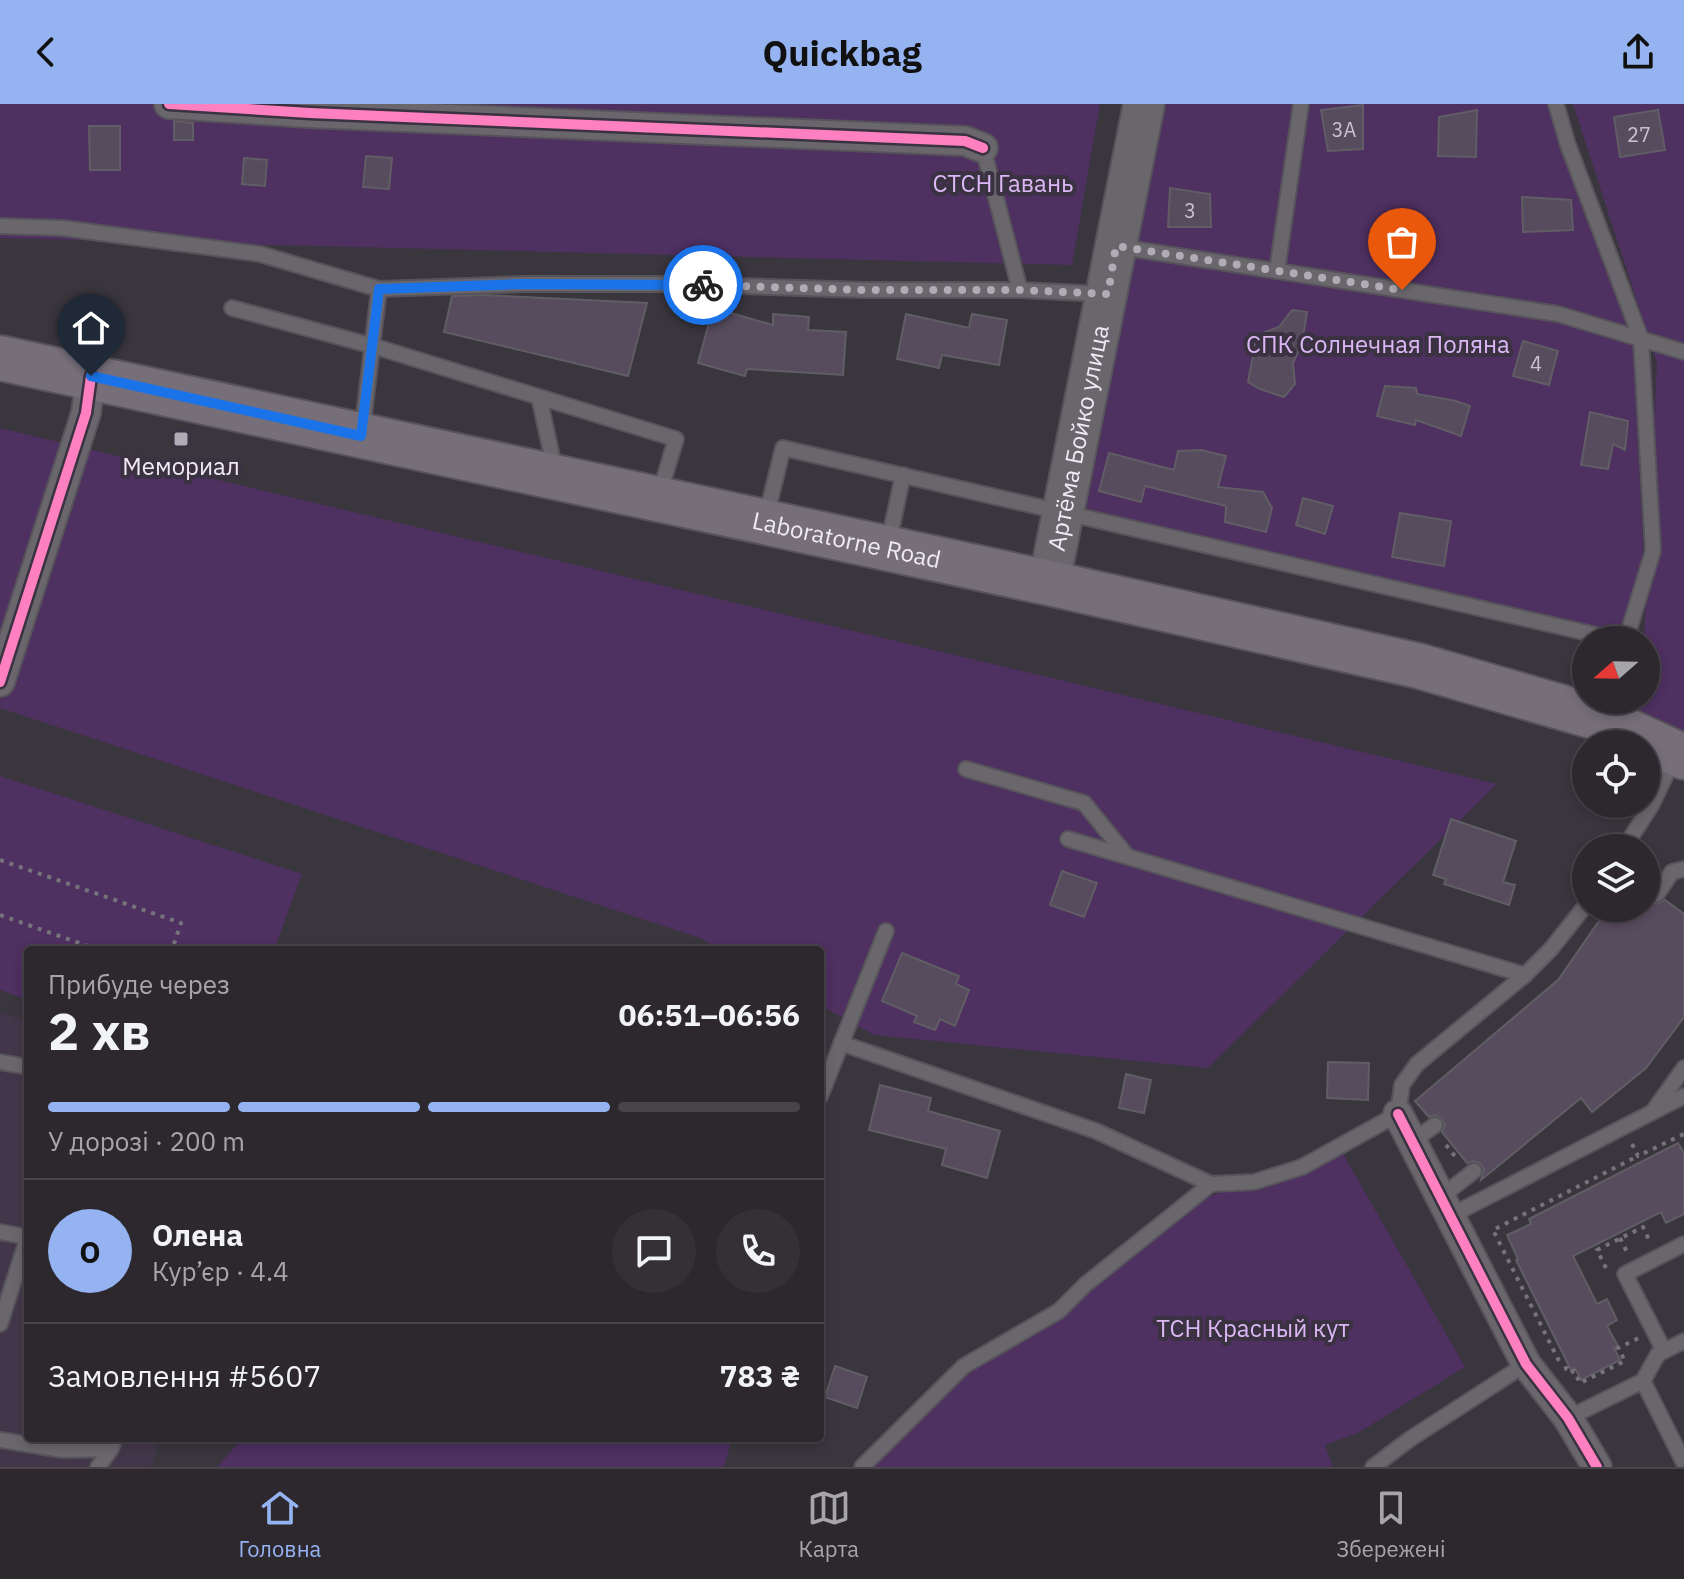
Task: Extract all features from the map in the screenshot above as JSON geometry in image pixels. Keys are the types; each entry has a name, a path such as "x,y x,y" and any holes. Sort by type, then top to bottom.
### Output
{"main road":[{"name":"Артёма Бойко улица","path":"1049,583 1144,104"},
{"name":"Laboratorne Road","path":"0,358 888,548 1419,666 1604,714 1680,755"}],"street":[{"path":"169,104 310,113 965,141 983,148"},
{"path":"0,682 86,413 91,376"},
{"path":"1398,1114 1526,1364 1568,1418 1597,1467"}],"lane":[{"path":"1277,271 1301,104"},
{"path":"1556,104 1568,145 1641,339 1653,551 1630,626"},
{"path":"983,148 1020,290"},
{"path":"0,226 62,228 260,254 379,289 522,284 674,284 1108,294"},
{"path":"1116,246 1558,314 1684,352"},
{"path":"361,436 379,289"},
{"path":"232,308 373,346 676,439 657,500"},
{"path":"539,397 557,478"},
{"path":"764,522 783,448 1572,629"},
{"path":"888,548 903,475"},
{"path":"1633,834 1680,755"},
{"path":"966,769 1084,803 1127,856"},
{"path":"1068,839 1525,975"},
{"path":"1660,890 1672,872 1684,869"},
{"path":"841,1043 1096,1131 1211,1184 1254,1182 1302,1167 1398,1114 1402,1085 1417,1064 1525,975 1572,922"},
{"path":"824,1087 886,931"},
{"path":"0,1062 24,1066"},
{"path":"1652,1113 1684,1068"},
{"path":"1445,1206 1684,1096"},
{"path":"1412,1142 1435,1125"},
{"path":"1445,1206 1474,1171"},
{"path":"862,1467 964,1366 1059,1311 1086,1284 1211,1184"},
{"path":"0,1232 24,1236"},
{"path":"1664,1351 1625,1274 1684,1244"},
{"path":"0,1324 24,1249"},
{"path":"1568,1418 1643,1381 1658,1354 1684,1341"},
{"path":"1373,1467 1410,1439 1526,1364"},
{"path":"1643,1381 1684,1463"},
{"path":"0,1440 63,1450 113,1444"},
{"path":"98,1467 113,1444"}],"path":[{"path":"0,860 181,923 173,946"},
{"path":"0,915 88,946"},
{"path":"1643,1343 1641,1337 1618,1348 1625,1361 1580,1383 1574,1371 1570,1373 1567,1368 1563,1369 1493,1230 1684,1134"},
{"path":"1628,1136 1638,1156"},
{"path":"1617,1262 1606,1268 1597,1250 1643,1227 1652,1245 1655,1243"},
{"path":"1620,1238 1629,1256 1640,1251"}],"shaded area":[{"path":"0,1012 24,1021 24,1442 160,1442 151,1467 0,1467"}],"green space":[{"name":"СТСН Гавань","path":"0,104 1100,104 1072,265 0,238"},
{"name":"СПК Солнечная Поляна","path":"1151,104 1552,104 1633,343 1643,546 1639,626 1572,626 1572,635 1070,520"},
{"path":"1573,104 1684,104 1684,737 1643,714 1660,714 1660,626 1645,626 1657,363"},
{"path":"0,428 1497,784 1208,1068 874,1035 824,1007 824,946 714,946 700,938 0,708"},
{"path":"0,776 302,874 275,946 24,946 24,999 0,990"},
{"name":"ТСН Красный кут","path":"1338,1145 1465,1367 1358,1433 1325,1445 1333,1467 870,1467 970,1367 1181,1209"},
{"path":"239,1442 731,1442 724,1467 217,1467"}],"building":[{"path":"1363,105 1363,149 1328,151 1321,110"},
{"path":"1477,110 1476,157 1438,156 1439,117"},
{"path":"1658,110 1665,150 1620,157 1614,117"},
{"path":"174,121 193,123 193,140 174,140"},
{"path":"89,126 120,126 120,170 90,170"},
{"path":"366,156 392,158 389,189 363,187"},
{"path":"244,158 267,160 265,186 242,184"},
{"path":"1170,188 1210,194 1211,227 1168,227"},
{"path":"1522,197 1571,200 1573,230 1523,232"},
{"path":"452,296 647,303 628,376 444,332"},
{"path":"713,308 773,325 773,314 809,317 808,330 846,332 843,375 747,369 745,376 698,363"},
{"path":"1292,310 1307,312 1302,343 1293,363 1295,384 1284,397 1248,382 1257,335 1279,327"},
{"path":"906,314 969,328 972,314 1007,320 999,365 942,355 939,368 897,359"},
{"path":"1523,341 1558,351 1549,385 1513,376"},
{"path":"1385,386 1416,388 1417,394 1470,406 1461,436 1416,420 1415,425 1377,416"},
{"path":"1590,412 1628,421 1625,450 1613,444 1608,469 1581,465"},
{"path":"1201,450 1226,456 1218,487 1263,492 1272,508 1266,532 1225,522 1226,506 1145,486 1141,502 1099,491 1109,453 1174,470 1178,451"},
{"path":"1303,498 1333,506 1325,534 1296,525"},
{"path":"1400,513 1451,521 1444,566 1392,557"},
{"path":"1451,819 1516,841 1503,882 1515,885 1509,905 1444,884 1446,879 1433,875"},
{"path":"1062,871 1097,883 1084,917 1050,905"},
{"path":"1665,900 1684,914 1684,1017 1646,1068 1592,1112 1581,1098 1481,1180 1484,1170 1481,1164 1473,1161 1467,1163 1442,1132 1445,1125 1442,1118 1435,1115 1429,1117 1415,1101 1558,980 1598,922 1660,922 1660,902"},
{"path":"902,953 959,976 956,984 969,990 955,1026 940,1019 935,1030 914,1022 917,1016 882,1001"},
{"path":"1328,1062 1369,1063 1368,1100 1327,1098"},
{"path":"1126,1074 1151,1080 1144,1113 1119,1108"},
{"path":"880,1085 931,1098 928,1111 1000,1131 987,1178 942,1165 946,1149 869,1130"},
{"path":"1678,1143 1684,1153 1684,1214 1666,1223 1661,1212 1573,1256 1597,1304 1607,1299 1617,1320 1607,1326 1618,1346 1614,1348 1620,1360 1581,1380 1575,1368 1571,1370 1516,1260 1507,1235 1531,1224 1529,1219"},
{"path":"835,1366 867,1377 857,1408 825,1397"}],"cycle path":[{"path":"169,104 310,113 965,141 983,148"},
{"path":"0,682 86,413 91,376"},
{"path":"1398,1114 1526,1364 1568,1418 1597,1467"}],"way so far":[{"path":"703,285 1108,294 1116,246 1402,290"}],"place":[{"name":"Мемориал","path":"181,439"}],"route":[{"path":"91,376 361,436 379,289 522,284 703,285"}]}
